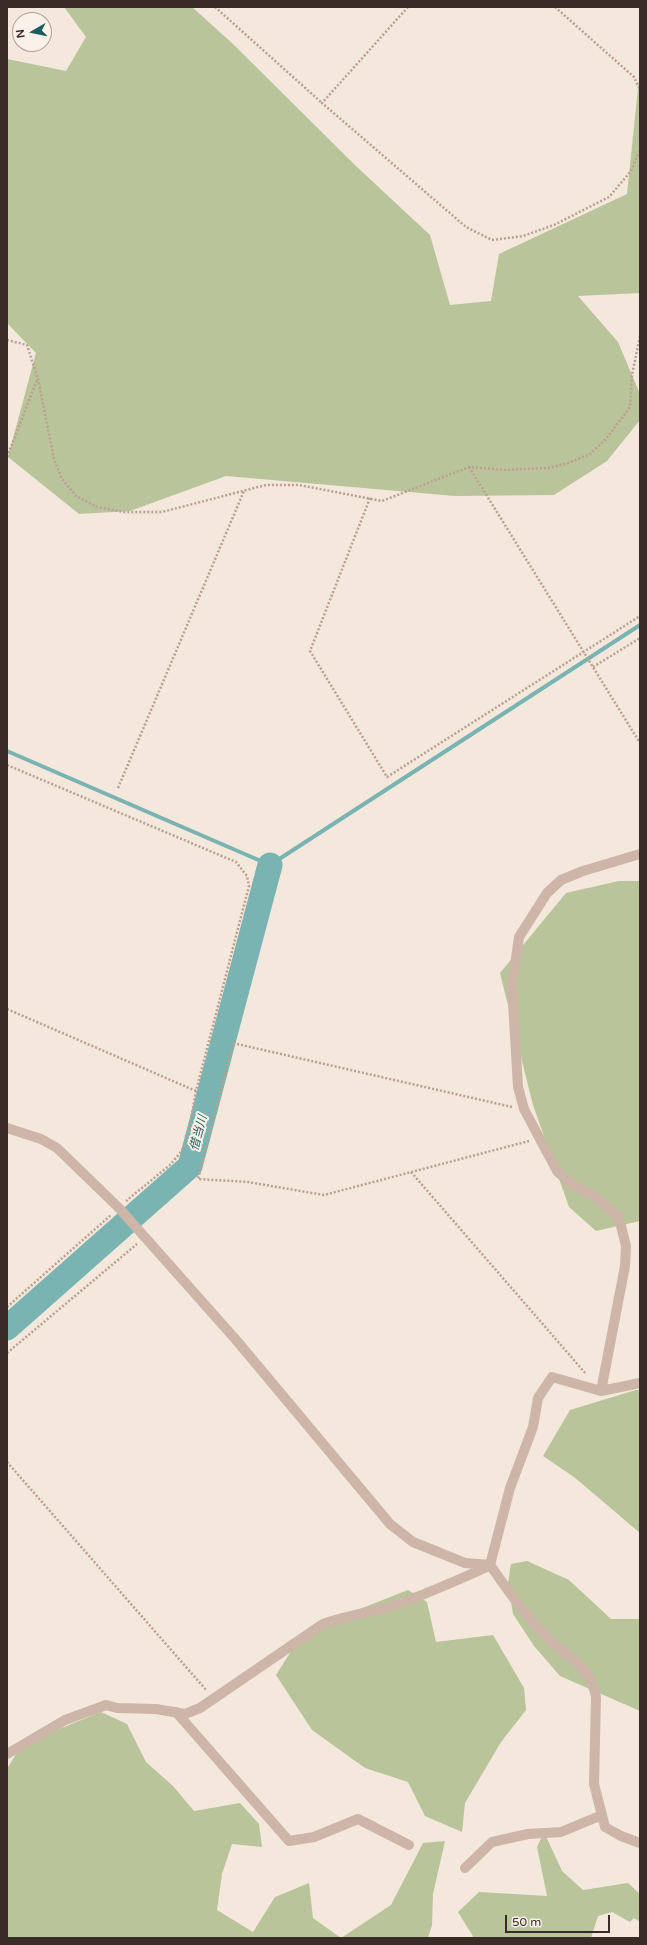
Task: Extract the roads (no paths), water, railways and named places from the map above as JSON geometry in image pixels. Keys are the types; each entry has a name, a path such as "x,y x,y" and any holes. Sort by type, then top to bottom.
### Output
{"street":[{"path":"601,1391 625,1266 626,1246 619,1218 597,1198 571,1184 557,1171 524,1109 518,1087 512,986 519,937 547,893 561,880 583,871 640,854"},
{"path":"7,1128 41,1139 57,1148 119,1208 237,1341 390,1524 413,1542 466,1563 490,1565"},
{"path":"640,1383 601,1391 552,1377 538,1398 533,1427 510,1488 490,1565 516,1602 547,1637 588,1675 594,1684 596,1697 594,1784 605,1827 620,1836 640,1843"},
{"path":"7,1754 65,1720 106,1705 117,1708 156,1709 186,1714 200,1708 323,1624 338,1618 395,1604 443,1587 490,1565"},
{"path":"176,1712 289,1841 314,1837 358,1819 410,1845"},
{"path":"465,1868 492,1842 528,1834 561,1832 602,1815"}],"waterway":[{"path":"7,751 270,865 640,625"},
{"name":"借当川","path":"7,1328 190,1166 270,865"}]}
